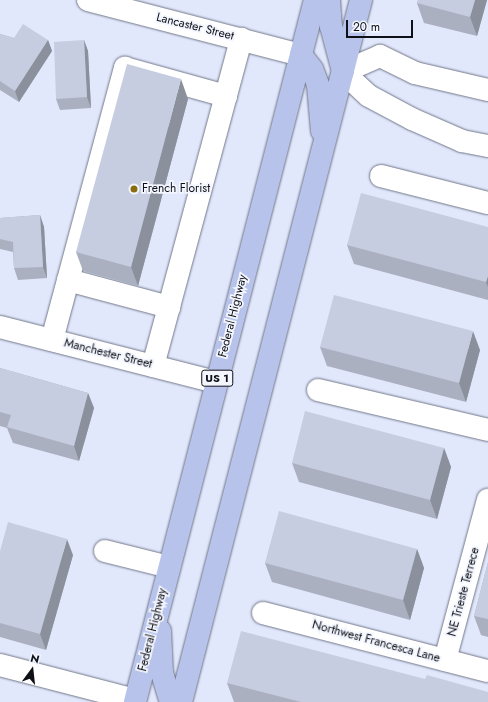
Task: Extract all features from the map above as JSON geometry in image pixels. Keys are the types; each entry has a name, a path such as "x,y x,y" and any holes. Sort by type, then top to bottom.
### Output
{"main road":[{"name":"Federal Highway","path":"136,701 216,382 315,0"},
{"path":"329,0 331,26 343,72"},
{"path":"181,702 361,0"},
{"path":"301,55 312,69 318,85 324,148"},
{"path":"158,610 162,673 171,702"}],"street":[{"name":"Lancaster Street","path":"88,0 301,55"},
{"path":"153,366 241,39"},
{"path":"488,90 415,73 380,56 343,72 369,96 412,119 462,141 488,146"},
{"path":"52,340 125,68 226,96"},
{"path":"381,176 488,203"},
{"path":"68,280 169,307"},
{"name":"Manchester Street","path":"0,327 216,382"},
{"path":"318,390 488,430"},
{"name":"NE Trieste Terrece","path":"446,660 488,500"},
{"path":"105,552 169,567"},
{"name":"Northwest Francesca Lane","path":"263,613 488,671"},
{"path":"0,665 136,701"}],"building":[{"path":"418,0 475,0 470,17 417,3"},
{"path":"23,24 48,40 15,91 0,81 0,34 14,38"},
{"path":"84,40 87,97 56,99 54,42"},
{"path":"127,64 181,79 131,267 76,252"},
{"path":"361,193 488,227 488,276 486,282 347,245"},
{"path":"40,215 43,267 14,268 13,242 0,239 0,218"},
{"path":"334,295 473,331 459,383 320,347"},
{"path":"0,368 88,393 74,446 7,427 11,415 0,412"},
{"path":"305,411 444,448 430,500 292,463"},
{"path":"279,511 417,549 403,600 265,563"},
{"path":"8,522 67,539 40,634 0,623 0,551"},
{"path":"488,562 488,619 474,616"},
{"path":"241,631 425,679 427,675 488,692 488,702 301,702 227,683"}],"place":[{"name":"French Florist","path":"134,189"}]}
